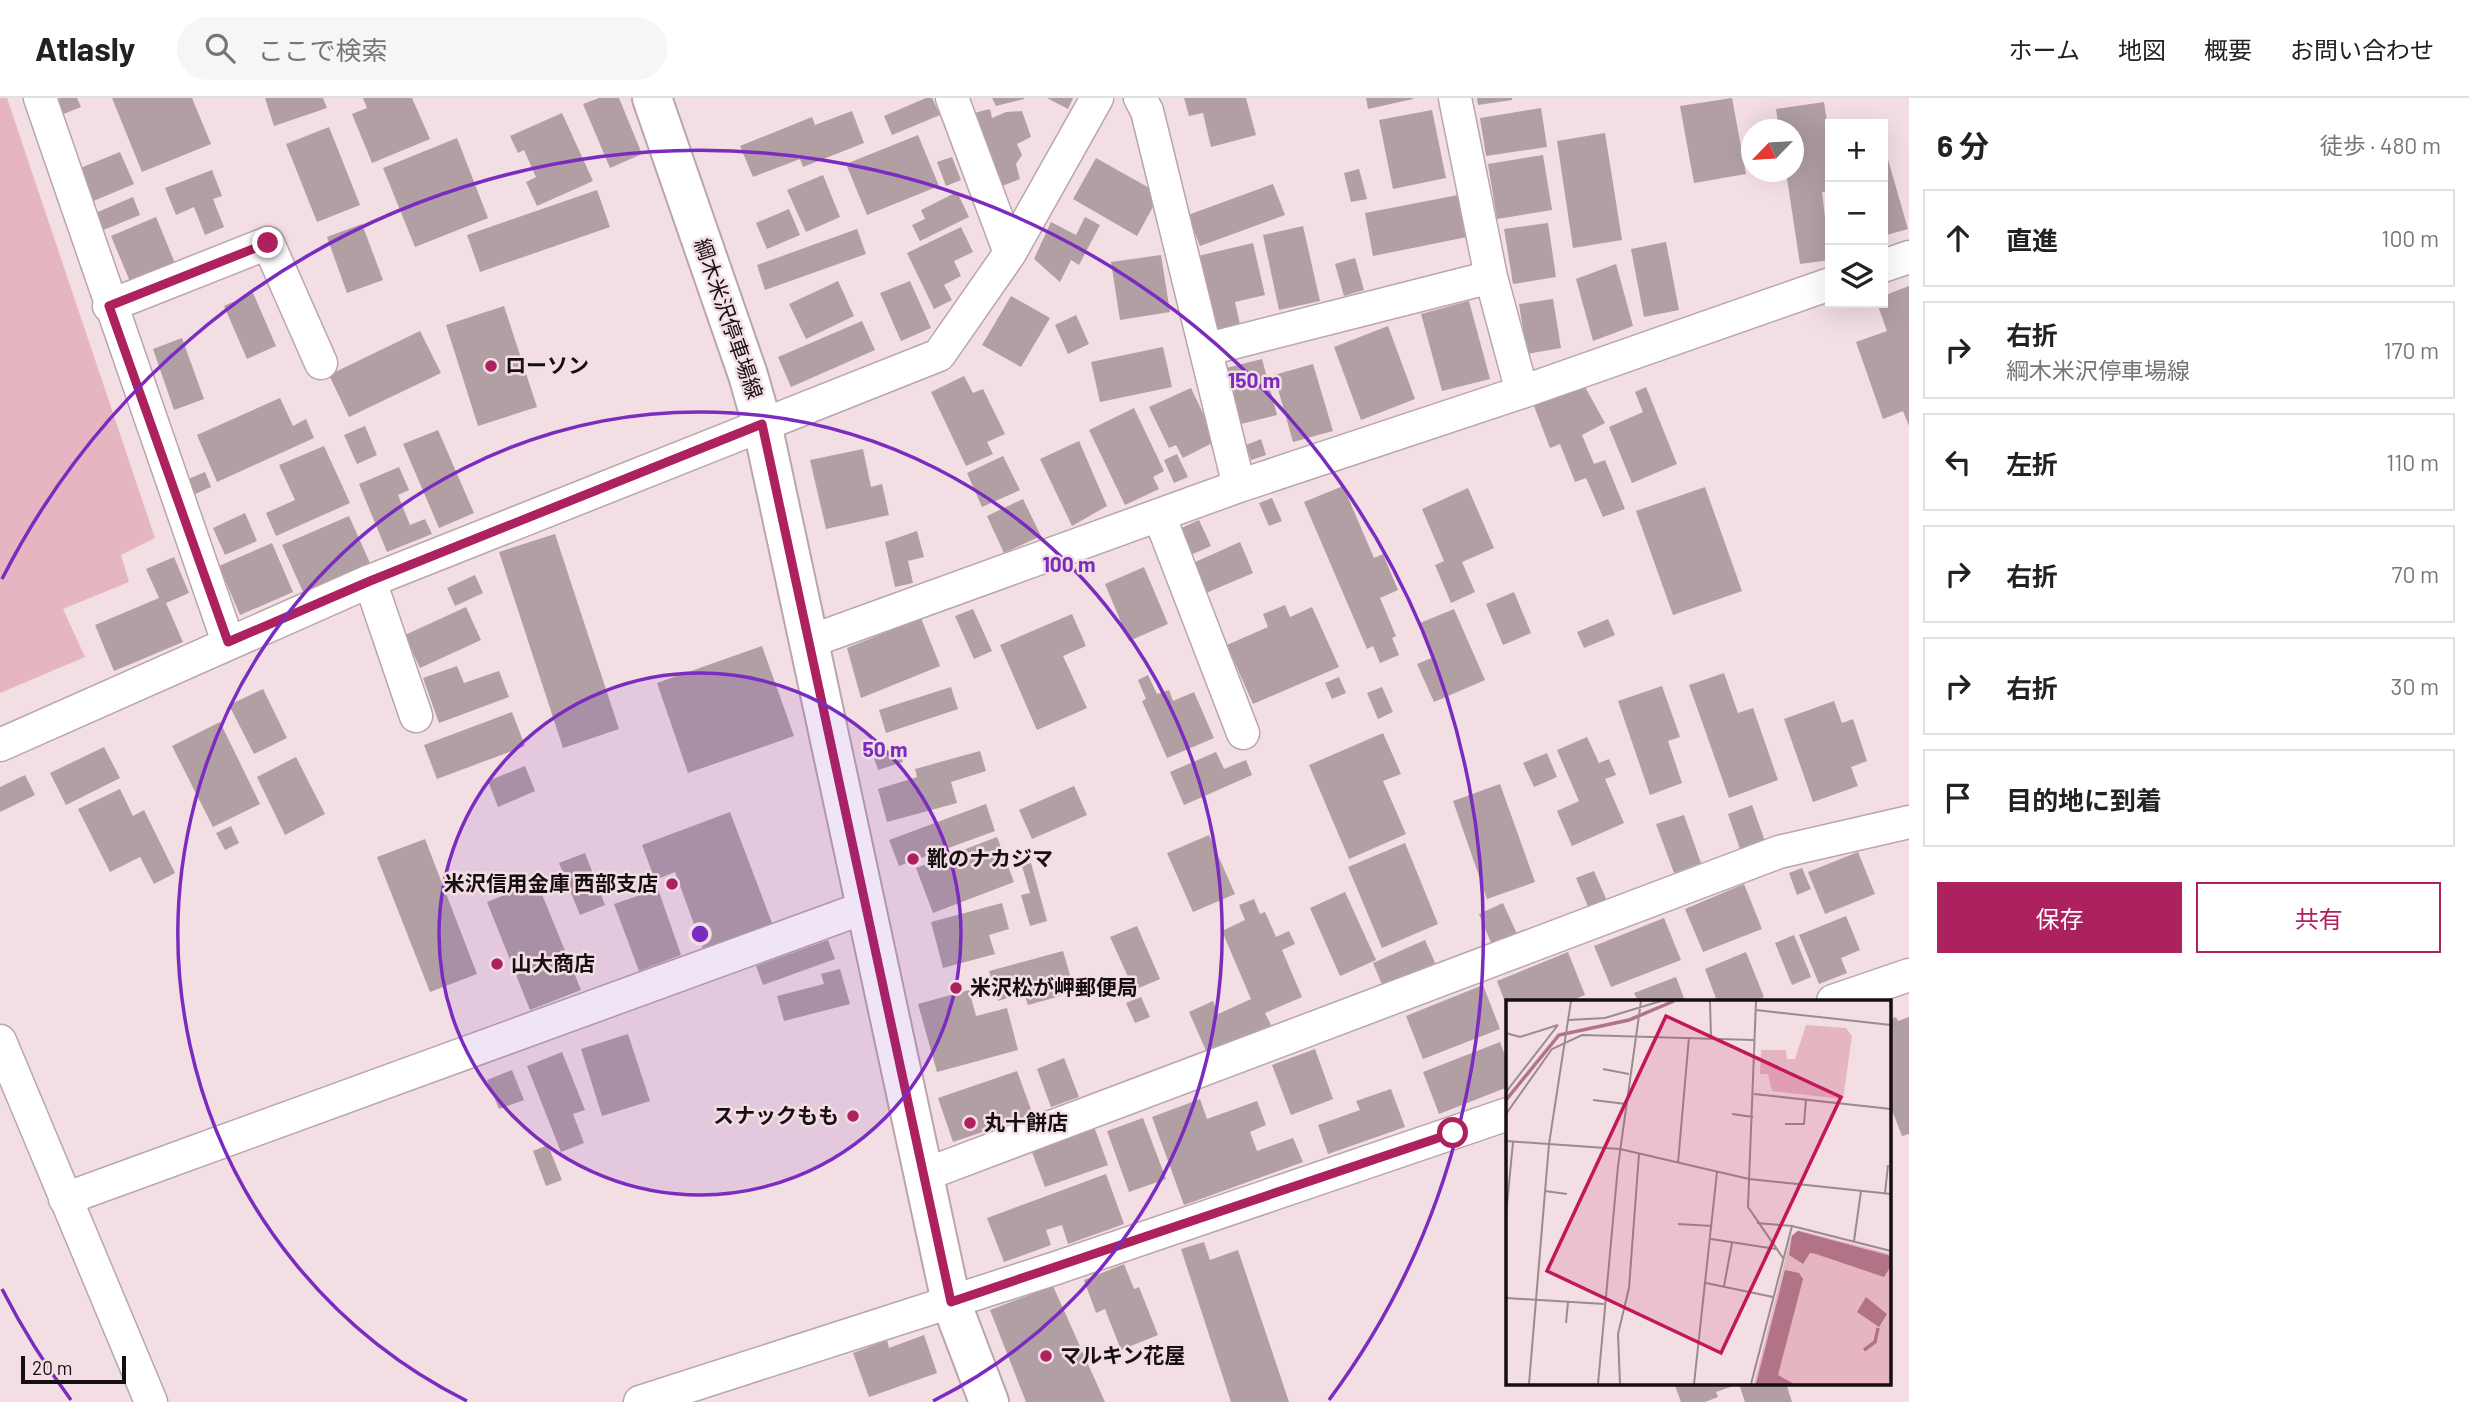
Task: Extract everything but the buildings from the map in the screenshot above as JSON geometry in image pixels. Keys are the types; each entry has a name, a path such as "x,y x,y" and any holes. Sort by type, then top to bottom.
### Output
{"main road":[{"name":"綱木米沢停車場線","path":"652,98 748,375 762,424 811,641 951,1302 989,1402"}],"street":[{"path":"40,98 109,306 228,642"},
{"path":"952,98 1010,253"},
{"path":"0,745 370,581 939,355 1010,253 1097,98"},
{"path":"1140,98 1147,111 1208,349 1239,486"},
{"path":"1455,98 1491,277 1522,393"},
{"path":"109,306 268,243 321,363"},
{"path":"1888,264 1909,257"},
{"path":"1208,349 1491,277"},
{"path":"811,641 1239,486 1522,393 1825,286"},
{"path":"1159,515 1243,733"},
{"path":"370,581 416,716"},
{"path":"924,1175 1779,852 1909,822"},
{"path":"65,1199 866,907"},
{"path":"1836,1000 1909,975"},
{"path":"3,1058 151,1402"},
{"path":"650,1400 951,1302 1506,1115"}],"shaded area":[{"path":"0,98 7,98 155,538 121,555 129,582 63,609 85,657 0,693"}],"place":[{"name":"ローソン","path":"491,366"},
{"name":"靴のナカジマ","path":"913,859"},
{"name":"米沢信用金庫 西部支店","path":"672,884"},
{"name":"山大商店","path":"497,964"},
{"name":"米沢松が岬郵便局","path":"956,988"},
{"name":"スナックもも","path":"853,1116"},
{"name":"丸十餅店","path":"970,1123"},
{"name":"マルキン花屋","path":"1046,1356"}],"route":[{"path":"268,243 109,306 228,642 370,581 576,501 762,424 811,641 951,1302 1453,1133"}]}
